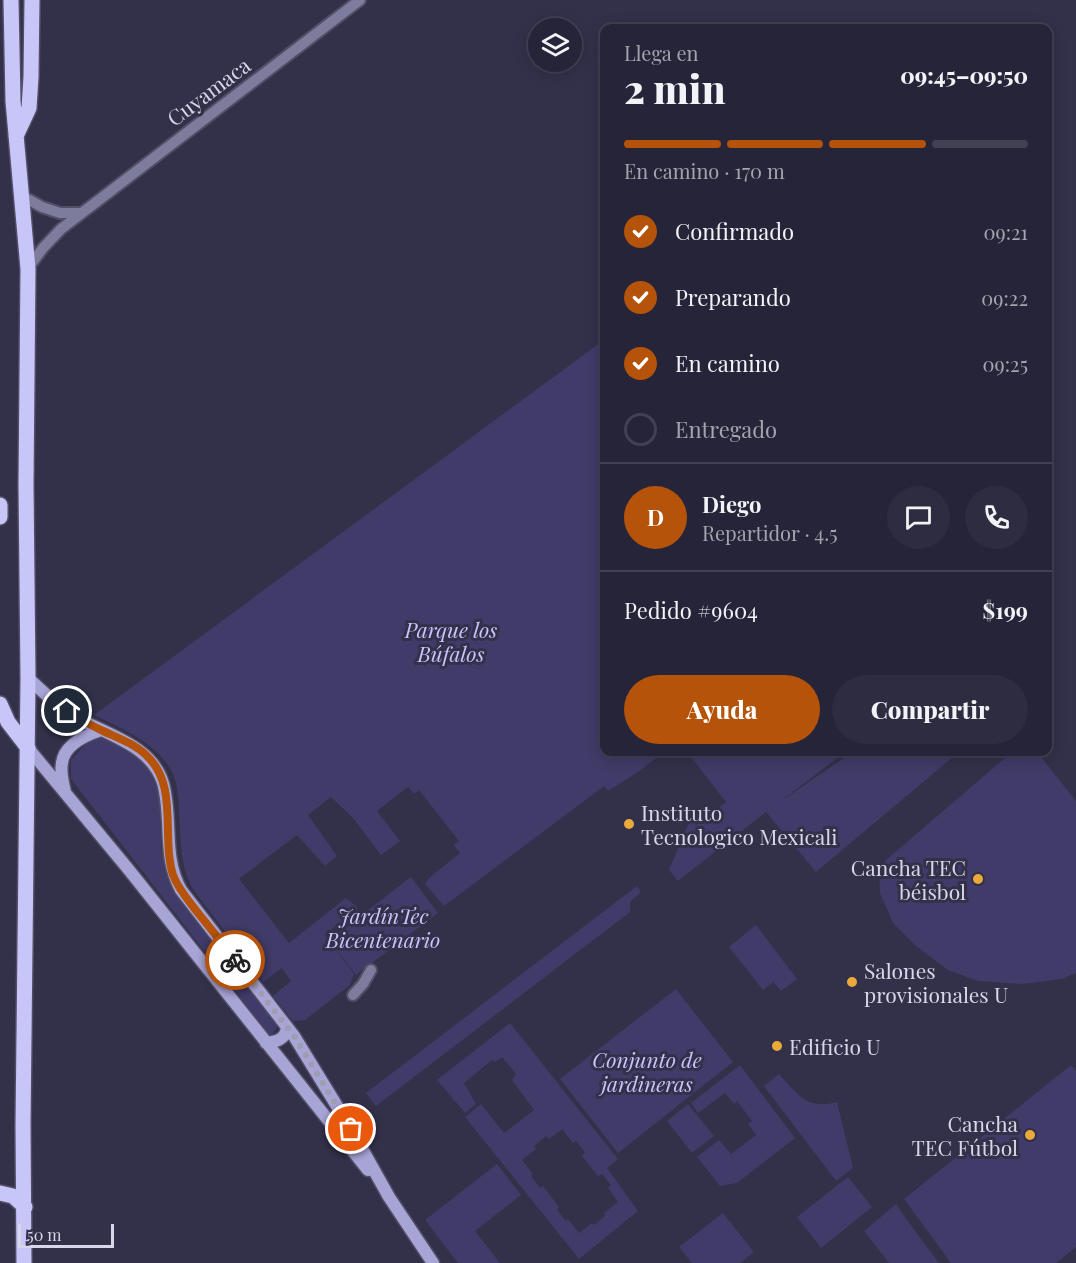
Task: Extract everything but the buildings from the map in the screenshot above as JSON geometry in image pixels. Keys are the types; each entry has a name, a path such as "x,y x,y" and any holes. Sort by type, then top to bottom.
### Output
{"main road":[{"path":"11,0 13,101 28,269 26,484 28,748 24,1263"},
{"path":"16,136 29,108 32,0"},
{"path":"0,505 0,517"},
{"path":"0,704 8,722 28,748"},
{"path":"0,1193 13,1196 25,1207"}],"street":[{"name":"Cuyamaca","path":"28,269 55,235 81,213 360,0"},
{"path":"22,196 42,207 60,213 81,213"},
{"path":"28,678 67,711 137,748 154,764 163,782 170,860 177,883 287,1027 345,1119 389,1197 433,1263"},
{"path":"65,792 62,772 64,756 80,740 101,730"},
{"path":"28,748 129,870 389,1197"},
{"path":"353,994 363,984 371,970"},
{"path":"266,1043 277,1042 285,1035 287,1027"}],"green space":[{"name":"Parque los Búfalos","path":"600,343 600,756 659,756 608,791 604,786 444,906 425,884 429,878 460,853 454,845 459,841 419,790 414,794 408,787 377,811 400,841 381,855 354,819 331,797 308,815 337,856 325,866 297,835 239,879 289,943 346,898 358,908 325,935 354,974 350,985 305,1020 293,1021 273,996 291,981 282,968 263,982 192,888 183,859 177,788 166,762 145,742 94,715"},
{"path":"106,733 131,750 148,766 160,795 161,849 175,892 274,1017 277,1027 271,1037 71,779 71,760 86,744"},
{"path":"690,756 840,756 781,801 847,756 954,756 816,872 766,812 678,881 669,870 691,818 696,825 726,802"},
{"name":"Cancha TEC béisbol","path":"1007,756 1040,756 1076,801 1076,973 1062,979 1023,984 978,981 948,970 916,946 893,923 880,893 879,866"},
{"name":"JardínTec Bicentenario","path":"411,877 438,913 356,975 329,940"},
{"path":"637,886 641,892 630,902 630,912 376,1106 366,1093"},
{"path":"756,925 797,979 781,991 773,982 763,990 729,947"},
{"name":"Conjunto de jardineras","path":"676,989 733,1062 618,1153 560,1079"},
{"path":"510,1023 618,1159 607,1168 638,1211 579,1259 465,1117 481,1104 504,1133 534,1110 512,1080 516,1074 502,1057 495,1062 492,1060 464,1083 476,1104 465,1113 437,1080","holes":["562,1129 573,1143 576,1141 585,1152 582,1156 598,1176 602,1174 611,1185 608,1188 618,1202 594,1225 592,1223 579,1233 557,1210 559,1207 543,1186 540,1188 522,1160 536,1149 534,1146 546,1136 549,1139"]},
{"path":"740,1065 795,1138 737,1183 720,1186 697,1157 719,1140 731,1154 756,1135 748,1124 752,1121 737,1101 734,1104 725,1093 698,1113 691,1103"},
{"name":"Cancha TEC Fútbol","path":"1071,1065 1076,1071 1076,1247 1056,1263 951,1263 904,1199"},
{"path":"779,1074 798,1094 810,1102 827,1104 837,1102 853,1168 836,1181 764,1086"},
{"path":"688,1104 714,1136 692,1153 667,1121"},
{"path":"497,1164 521,1195 475,1231 500,1263 458,1263 425,1220"},
{"path":"848,1177 872,1207 821,1248 797,1217"},
{"path":"896,1204 939,1263 889,1263 864,1231"},
{"path":"723,1213 754,1252 740,1263 692,1263 679,1247"}],"way so far":[{"path":"235,960 294,1036 351,1129"}],"place":[{"name":"Instituto Tecnologico Mexicali","path":"629,824"},
{"name":"Cancha TEC béisbol","path":"978,879"},
{"name":"Salones provisionales U","path":"852,982"},
{"name":"Edificio U","path":"777,1046"},
{"name":"Cancha TEC Fútbol","path":"1030,1135"}],"route":[{"path":"67,711 137,748 154,764 163,782 165,793 173,875 181,890 235,960"}]}
